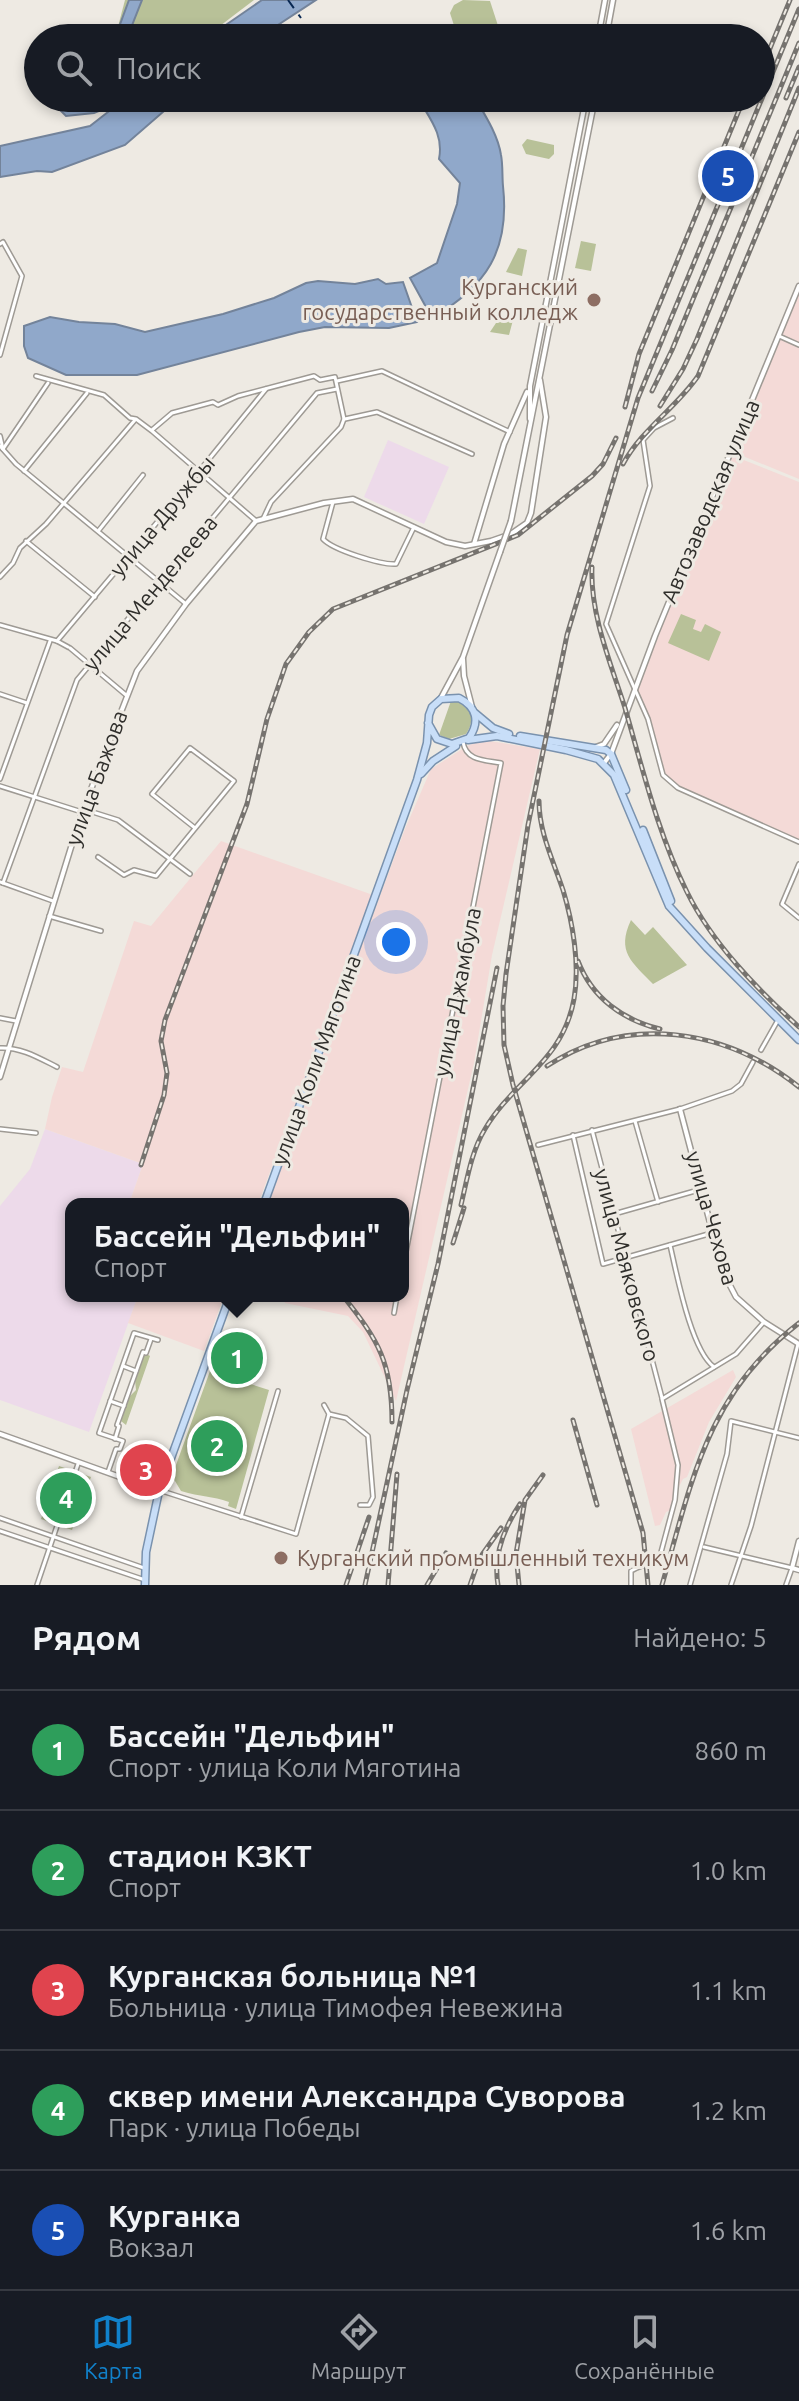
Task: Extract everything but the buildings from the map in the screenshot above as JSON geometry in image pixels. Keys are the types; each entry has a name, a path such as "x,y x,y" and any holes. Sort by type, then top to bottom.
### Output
{"main road":[{"path":"601,24 605,0"},
{"path":"609,24 613,0"},
{"path":"530,427 530,386 583,112"},
{"path":"592,112 511,521 463,657 431,710 428,723 437,739 448,744 484,736 510,737 604,763 614,775 631,813 662,893 680,919 799,1040"},
{"path":"573,167 581,169"},
{"name":"Автозаводская улица","path":"612,751 633,690 799,286"},
{"path":"535,360 544,360"},
{"path":"256,521 345,499 361,502 451,544 474,544 511,534 530,517 546,417 540,380"},
{"path":"474,544 502,450 530,386"},
{"path":"514,425 522,418 530,427"},
{"name":"улица Бажова","path":"0,1077 82,810 126,695 141,664 186,604 256,521"},
{"path":"462,742 474,730 463,657"},
{"path":"437,702 455,697 464,700 488,725 503,733 612,751"},
{"path":"588,748 604,744 623,716"},
{"name":"улица Коли Мяготина","path":"266,1198 417,780 427,743 428,723"},
{"name":"улица Коли Мяготина","path":"417,780 429,764 462,742"},
{"path":"604,763 612,751"},
{"path":"612,751 614,763 680,919"},
{"name":"улица Чехова","path":"680,1109 723,1272 736,1297 764,1322 799,1344"},
{"path":"145,1583 150,1526 159,1491 228,1302"},
{"path":"0,1434 159,1491"},
{"path":"799,1541 792,1568 799,1570"}],"street":[{"path":"0,244 3,242 22,276 0,355"},
{"path":"779,336 799,345"},
{"path":"152,431 172,413 213,402 218,405 238,396 314,376 320,380 335,379 382,371 510,432"},
{"path":"36,376 104,395 130,418 152,431 256,521"},
{"path":"263,519 271,502 341,427 344,419 335,379"},
{"path":"2,447 49,382"},
{"name":"улица Дружбы","path":"57,641 266,389"},
{"name":"улица Менделеева","path":"2,882 77,680 317,393 337,389"},
{"path":"24,471 88,392"},
{"path":"344,419 377,412 472,454"},
{"path":"673,418 654,428 643,440 650,486 606,622 648,719 663,775 678,788 799,842"},
{"path":"0,577 26,541 35,535 136,419"},
{"path":"0,436 2,447 24,471 186,604"},
{"path":"99,530 143,475"},
{"path":"334,501 323,542 346,552 396,564 414,527"},
{"path":"26,541 95,597"},
{"path":"0,625 57,641 92,665 126,695"},
{"path":"0,779 50,641"},
{"path":"0,694 28,703"},
{"name":"улица Джамбула","path":"409,1236 501,763 470,756 462,742"},
{"path":"98,857 124,875 134,870 156,876 234,781 190,748 152,794 195,828"},
{"path":"0,786 118,820 190,874"},
{"path":"799,864 783,900 785,908 799,918"},
{"path":"2,882 53,901"},
{"path":"49,916 101,931"},
{"path":"0,1018 17,1022"},
{"path":"761,1050 778,1020"},
{"path":"0,1048 9,1047 30,1053 57,1067"},
{"path":"538,1145 680,1109 737,1088 753,1062"},
{"path":"635,1119 658,1202"},
{"path":"0,1129 36,1133"},
{"name":"улица Маяковского","path":"592,1130 678,1465 675,1500 664,1547 655,1561 641,1564 631,1571 631,1585"},
{"path":"573,1135 603,1264 712,1233"},
{"path":"614,1214 702,1189"},
{"path":"670,1245 701,1352 705,1360 715,1367"},
{"path":"394,1313 396,1302"},
{"path":"662,1399 736,1354 764,1322"},
{"path":"108,1472 116,1449 120,1449 123,1441 99,1433 134,1333 158,1340"},
{"path":"115,1439 136,1371 151,1339"},
{"path":"731,1585 751,1526 799,1344"},
{"path":"123,1366 136,1371"},
{"path":"241,1517 278,1391"},
{"path":"110,1401 124,1406"},
{"path":"159,1491 296,1534 329,1414 324,1405"},
{"path":"329,1414 346,1418 368,1436 373,1497 369,1505 360,1505"},
{"path":"690,1585 727,1454 731,1421 799,1438"},
{"path":"37,1585 78,1462"},
{"path":"0,1518 145,1568"},
{"path":"0,1531 145,1583"},
{"path":"703,1546 792,1568 786,1585"}],"shaded area":[{"path":"799,291 799,479 733,452"},
{"path":"388,440 449,467 424,524 364,497"},
{"path":"731,455 799,482 799,840 678,787 664,775 649,719 635,690"},
{"path":"483,740 540,749 492,955 474,1063 396,1401 363,1332 348,1316 285,1302 409,1302 409,1198 269,1198 405,829 431,769 467,746"},
{"path":"221,841 373,895 260,1198 131,1198 143,1164 45,1129 62,1067 83,1072 134,921 151,926"},
{"path":"45,1129 143,1164 131,1198 65,1198 65,1302 136,1302 89,1432 0,1400 0,1206 30,1169"},
{"path":"136,1302 222,1302 204,1351 128,1323"},
{"path":"733,1370 736,1377 709,1422 687,1477 674,1496 671,1510 666,1512 660,1525 655,1526 631,1429"}],"green space":[{"path":"125,0 254,0 222,24 119,24"},
{"path":"463,0 490,1 497,24 454,24 450,13 454,5"},
{"path":"527,139 554,145 554,154 549,159 526,154 522,145"},
{"path":"581,241 596,244 591,271 575,268"},
{"path":"518,248 527,250 522,276 506,272"},
{"path":"500,317 513,320 509,335 490,332"},
{"path":"681,614 696,620 693,629 701,632 705,624 721,632 709,661 668,643"},
{"path":"452,698 467,707 471,722 466,734 449,739 439,735"},
{"path":"631,920 645,935 653,927 687,965 653,984 628,956 625,940"},
{"path":"147,1354 150,1356 126,1425 121,1421 129,1397 136,1390 135,1380"},
{"path":"210,1371 269,1390 236,1509 228,1506 229,1502 181,1491 172,1476"},
{"path":"59,1466 91,1477 72,1530 41,1519"}],"water":[{"path":"129,0 142,0 133,24 120,24"},
{"path":"262,0 316,0 279,24 227,24"},
{"path":"62,112 96,112 94,113 66,116"},
{"path":"108,112 163,112 125,145 52,172 37,171 0,177 0,146 90,126"},
{"path":"426,112 483,112 499,148 504,209 503,229 491,264 467,293 432,318 410,278 437,263 457,204 460,183 439,159 440,142"},
{"path":"378,279 386,284 403,282 417,322 389,328 325,327 137,375 66,375 28,358 24,346 24,326 50,317 115,324 145,332 223,314 274,298 306,283 355,284"}],"ferry route":[{"path":"288,0 301,18"}],"railway":[{"path":"775,36 790,0"},
{"path":"775,67 799,9"},
{"path":"775,101 799,43"},
{"path":"786,98 799,67"},
{"path":"660,406 697,339 799,88"},
{"path":"625,407 639,354 738,112"},
{"path":"648,1585 643,1533 513,1085 504,1045 503,1006 528,825 567,635 638,398 756,112"},
{"path":"652,391 770,112"},
{"path":"623,464 640,440 698,376 799,132"},
{"path":"141,1165 164,1095 167,1073 161,1041 165,1020 247,804 267,719 286,664 309,632 333,609 518,535 592,476 603,464 616,438"},
{"path":"592,567 594,603 602,639 652,802 677,870 697,911 722,947 799,1027"},
{"path":"461,1205 480,1138 497,1112 560,1039 574,999 576,958 572,930 563,890 544,835 539,801"},
{"path":"578,961 592,986 610,1006 634,1020 660,1029"},
{"path":"365,1585 438,1264 497,968"},
{"path":"547,1066 578,1049 610,1039 643,1034 676,1035 709,1041 740,1052 771,1067 799,1087"},
{"path":"453,1243 464,1208"},
{"path":"348,1302 366,1326 381,1354 389,1384 392,1422"},
{"path":"662,1585 694,1475 723,1409 768,1350 799,1323"},
{"path":"573,1420 597,1505"},
{"path":"388,1585 397,1474"},
{"path":"519,1585 516,1554 525,1500 543,1475"},
{"path":"498,1585 497,1563 501,1543 520,1504"},
{"path":"346,1585 369,1517"},
{"path":"470,1585 479,1559 501,1528"},
{"path":"427,1585 446,1553"}],"place":[{"name":"Курганка","path":"728,176"},
{"name":"Курганский государственный колледж","path":"594,300"},
{"name":"Бассейн \"Дельфин\"","path":"237,1358"},
{"name":"стадион КЗКТ","path":"217,1446"},
{"name":"Курганская больница №1","path":"146,1470"},
{"name":"сквер имени Александра Суворова","path":"66,1498"},
{"name":"Курганский промышленный техникум","path":"281,1558"}]}
